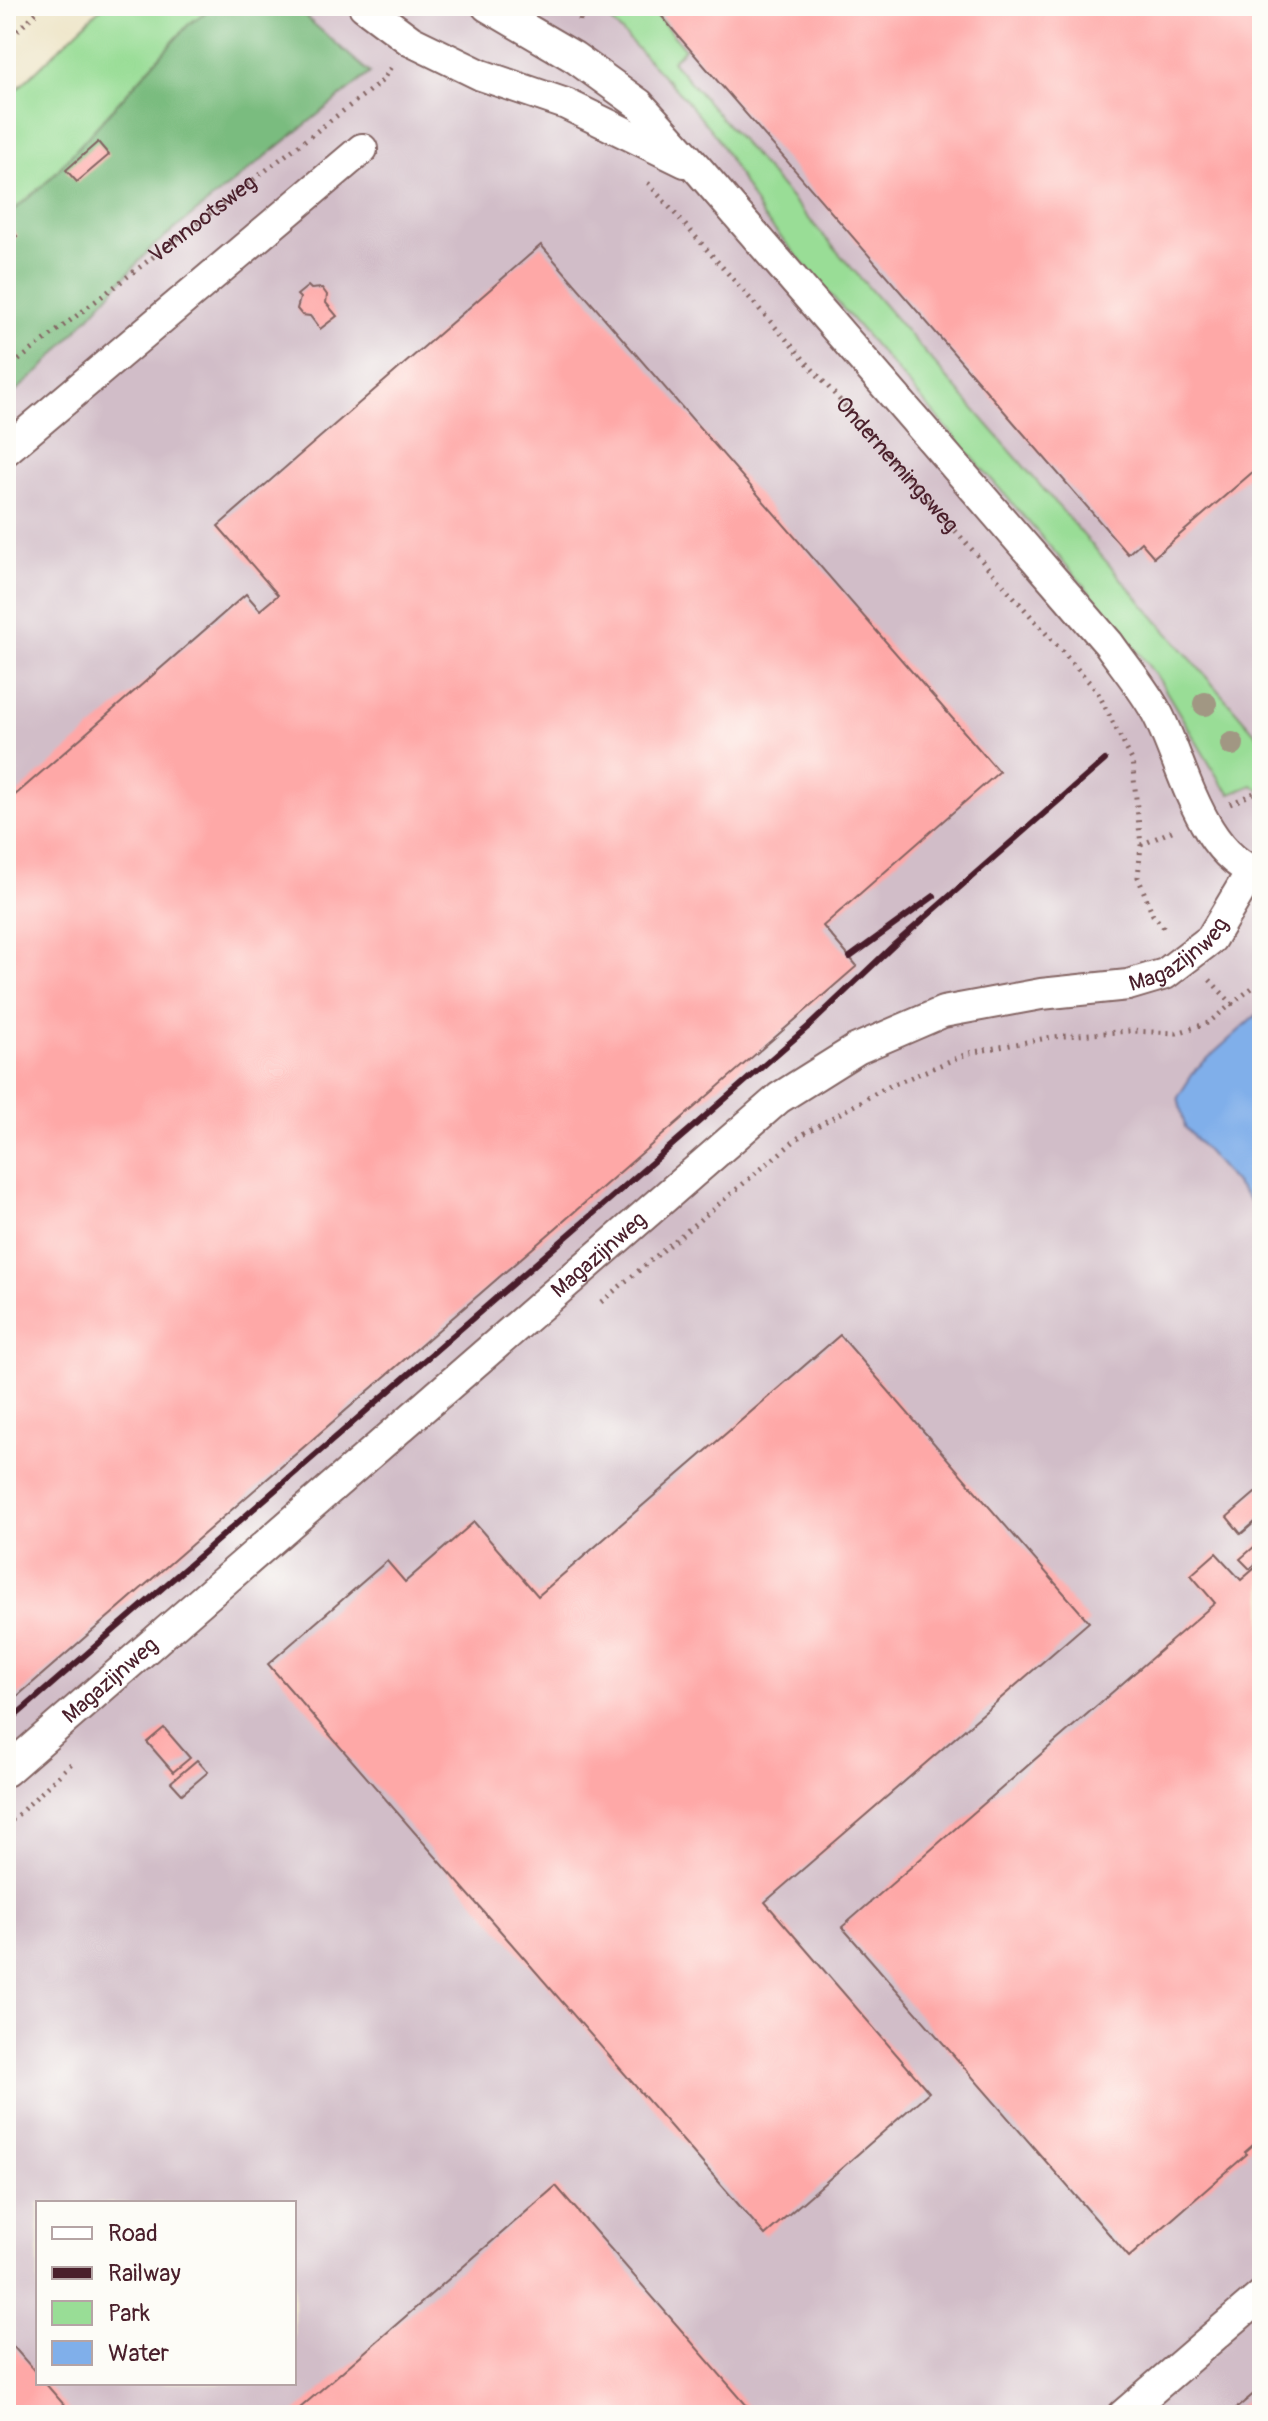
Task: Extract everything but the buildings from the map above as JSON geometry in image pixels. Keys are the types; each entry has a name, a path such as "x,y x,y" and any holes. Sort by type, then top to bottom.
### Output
{"street":[{"name":"Ondernemingsweg","path":"364,6 411,41 439,55 481,75 566,104 697,168"},
{"name":"Ondernemingsweg","path":"487,6 574,57 639,104 697,168 1109,644 1156,711 1180,762 1200,817 1222,850 1256,873"},
{"path":"6,450 362,149"},
{"name":"Magazijnweg","path":"6,1771 779,1098 857,1049 943,1012 1041,994 1128,985 1165,974 1211,939 1256,873"},
{"path":"1123,2415 1262,2295"}],"path":[{"path":"6,42 43,6"},
{"path":"565,6 589,6"},
{"name":"Vennootsweg","path":"6,370 382,81 394,61"},
{"name":"Ondernemingsweg","path":"638,175 1097,691 1132,760 1141,845 1138,877 1153,915 1233,1005"},
{"name":"Magazijnweg","path":"598,1304 803,1134 885,1088 969,1053 1052,1037 1130,1031 1177,1033 1208,1023 1262,980"},
{"name":"Magazijnweg","path":"6,1826 86,1749"}],"shaded area":[{"path":"123,6 1262,6 1262,2415 6,2415 6,112"}],"green space":[{"path":"103,6 214,6 189,24 49,180 6,217 6,100"},
{"path":"214,6 293,6 370,73 150,249 41,370 6,399 6,217 49,180 189,24"},
{"path":"607,6 649,6 685,49 672,61 1262,741 1262,791 1252,785 1231,794 1221,783 1160,681 1113,619 763,217 716,136 601,10"}],"water":[{"path":"1262,1010 1262,1214 1185,1127 1178,1097 1196,1069"}],"railway":[{"path":"6,1724 809,1026 895,944 1105,760"},
{"path":"850,957 934,896"}]}
